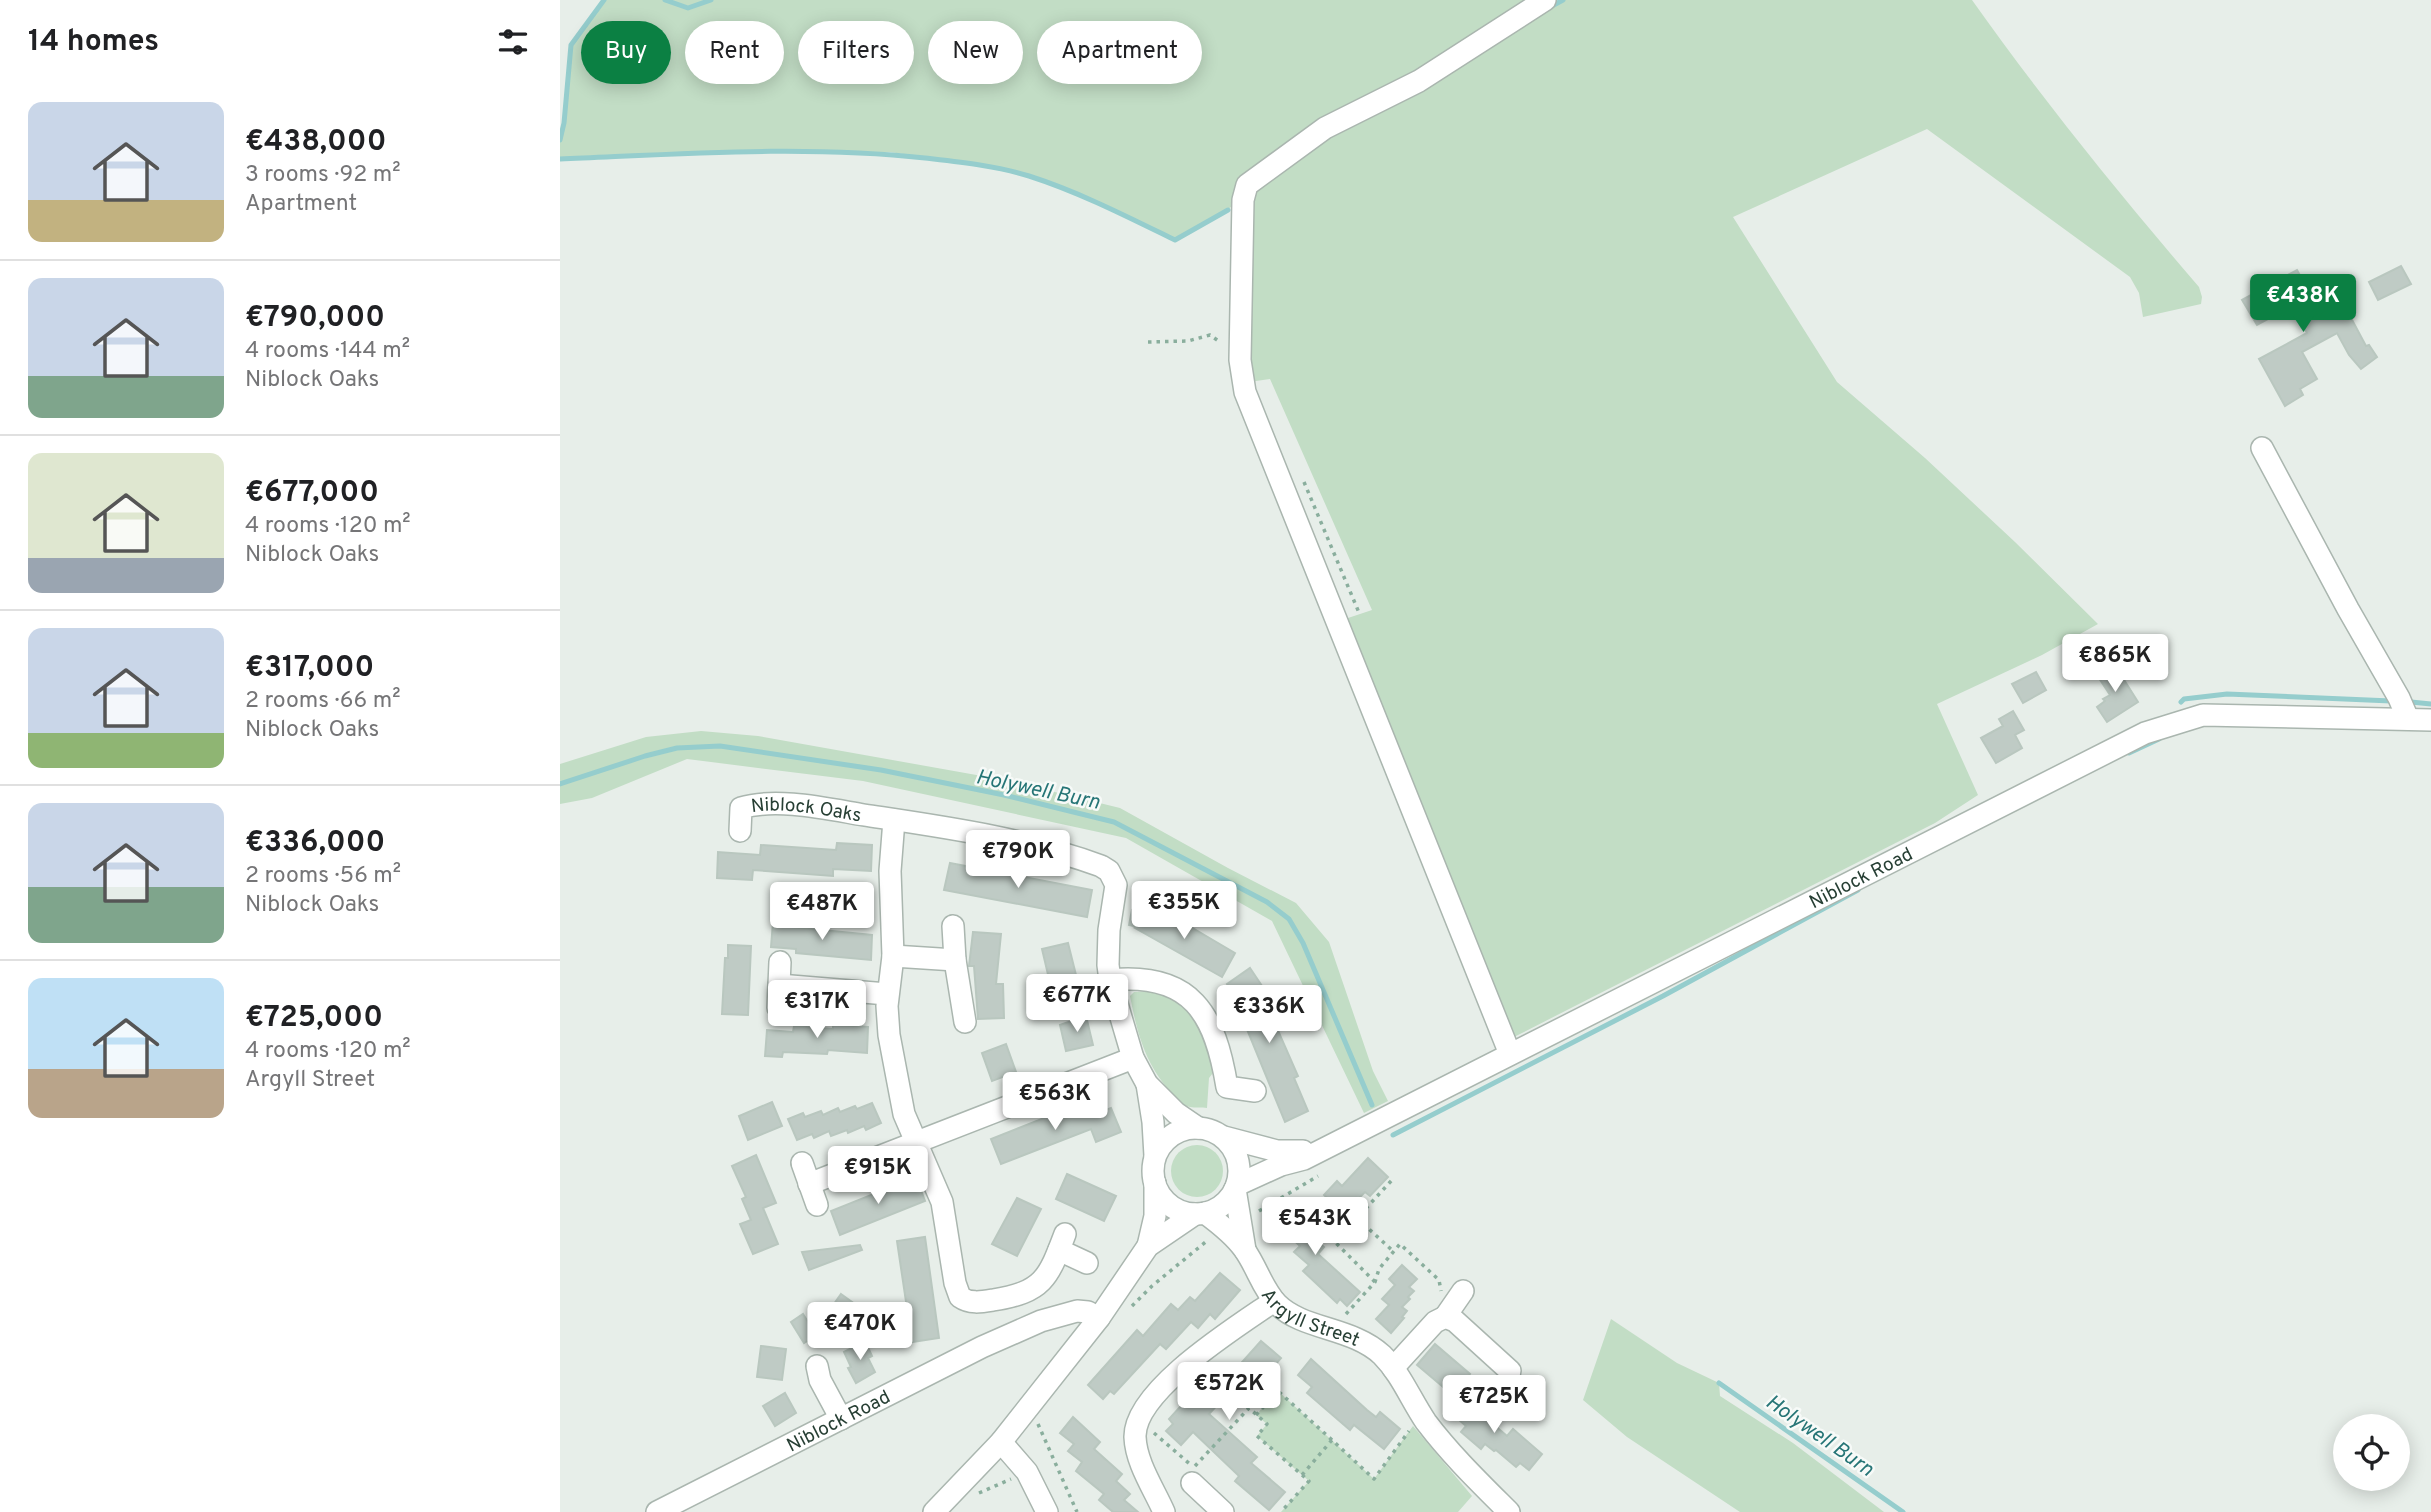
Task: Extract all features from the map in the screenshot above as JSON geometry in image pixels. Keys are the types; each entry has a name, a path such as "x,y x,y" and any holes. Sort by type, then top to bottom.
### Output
{"street":[{"path":"1510,1054 1245,392 1240,360 1242,200 1247,185 1325,128 1419,80 1545,0"},
{"path":"2262,448 2408,719"},
{"name":"Niblock Road","path":"1236,1187 1261,1173 1319,1151 2145,733 2203,715 2431,720"},
{"name":"Niblock Oaks","path":"740,831 741,808 756,805 815,807 995,837 1101,866 1109,871 1116,885 1107,949 1110,980 1133,1058 1147,1084 1176,1113 1198,1128"},
{"path":"894,820 890,862 893,956 887,994 889,1035 904,1114 942,1202 957,1291 960,1297 973,1302 1031,1291 1046,1275 1062,1242 1087,1263"},
{"path":"953,926 965,1022"},
{"path":"893,956 956,961"},
{"path":"778,1008 780,962"},
{"path":"1110,980 1155,980 1186,995 1212,1027 1222,1058 1227,1087 1255,1091"},
{"path":"779,985 887,994"},
{"path":"809,1184 1133,1058"},
{"name":"Niblock Oaks","path":"1147,1084 1156,1156"},
{"path":"934,1512 1007,1449 1148,1246 1155,1216 1153,1170 1156,1156 1162,1144 1172,1135 1185,1129 1212,1130 1233,1148 1238,1161 1232,1222"},
{"name":"Niblock Road","path":"1224,1138 1277,1151 1319,1151"},
{"path":"802,1163 817,1205"},
{"path":"1155,1183 1160,1195 1170,1205 1182,1211 1200,1214"},
{"path":"1148,1246 1200,1214 1225,1203 1236,1187"},
{"name":"Argyll Street","path":"1200,1214 1232,1222 1258,1277 1275,1301 1291,1314 1363,1341 1381,1355 1393,1367 1422,1414 1462,1467 1508,1501"},
{"path":"1393,1367 1435,1322 1445,1317 1463,1291"},
{"path":"1164,1512 1139,1457 1135,1437 1138,1418 1146,1405 1182,1367 1275,1301"},
{"name":"Niblock Road","path":"657,1512 982,1347 1041,1321 1077,1311 1088,1312 1099,1318"},
{"path":"1445,1317 1455,1321 1510,1371"},
{"path":"817,1366 820,1380 841,1419"},
{"path":"1007,1449 1027,1472 1047,1512"},
{"path":"1193,1475 1222,1512"}],"path":[{"path":"1148,342 1180,342 1210,335 1221,342 1222,354"},
{"path":"1128,1311 1152,1286 1232,1222 1253,1214 1327,1171"},
{"path":"1375,1282 1335,1242 1392,1180"},
{"path":"1357,1218 1394,1252"},
{"path":"1338,1331 1344,1317 1375,1282 1379,1269 1400,1244 1439,1280 1445,1317"},
{"path":"1256,1415 1278,1391 1374,1479 1422,1414"},
{"path":"1138,1418 1193,1475 1249,1408 1267,1424 1257,1436 1309,1481 1281,1512"},
{"path":"1007,1449 1038,1424 1077,1512"},
{"path":"1302,1475 1332,1440"},
{"path":"971,1497 1027,1472"}],"green space":[{"path":"604,0 1537,0 1418,75 1221,214 1175,240 1127,215 1019,172 890,152 729,152 560,159 571,45 581,31 581,84 671,84 671,21 589,21"},
{"path":"1562,0 1972,0 2082,146 2199,287 2202,297 2201,304 2143,317 2139,293 2130,277 1927,129 1733,217 1837,382 1925,458 2098,624 2042,655 1937,704 1978,795 1935,823 1512,1038 1342,620 1372,610 1270,379 1249,382 1248,196 1332,134 1390,104"},
{"path":"701,731 758,736 1010,781 1120,808 1296,903 1329,942 1373,1071 1388,1101 1364,1113 1272,921 1126,838 863,781 687,759 592,798 560,804 560,764 646,737"},
{"path":"1151,991 1178,1003 1187,1011 1207,1042 1216,1069 1209,1078 1207,1108 1190,1107 1180,1102 1149,1061 1130,996 1134,992"},
{"path":"1197,1145 1207,1147 1215,1153 1221,1161 1221,1181 1215,1189 1207,1195 1197,1197 1187,1195 1179,1189 1173,1181 1171,1171 1173,1161 1179,1153 1187,1147"},
{"path":"1611,1319 1677,1363 1719,1383 1720,1396 1793,1443 1884,1512 1740,1512 1627,1437 1583,1400"},
{"path":"1278,1391 1374,1479 1413,1426 1472,1496 1458,1512 1281,1512 1309,1481 1257,1436 1267,1424 1256,1415"}],"building":[{"path":"2401,266 2411,284 2378,300 2369,282"},
{"path":"2297,270 2322,315 2343,303 2366,346 2369,345 2377,357 2361,369 2349,355 2337,333 2302,352 2317,379 2300,389 2303,395 2285,406 2259,359 2307,333 2292,306 2257,325 2242,300"},
{"path":"2114,664 2138,702 2107,722 2097,707 2110,695 2097,675"},
{"path":"2036,672 2046,690 2023,703 2012,684"},
{"path":"2013,711 2024,730 2015,735 2022,748 1996,763 1981,738 2003,726 1999,719"},
{"path":"837,843 872,845 871,871 833,869 833,876 753,870 752,880 717,878 718,852 760,855 761,845 836,850"},
{"path":"950,863 1092,890 1087,917 944,890"},
{"path":"1132,910 1177,919 1235,953 1222,977 1135,928 1138,927 1129,925"},
{"path":"773,922 791,923 791,927 872,935 871,960 796,953 796,949 771,947"},
{"path":"973,932 1001,934 996,984 1003,984 1004,1018 978,1019 974,966 969,966"},
{"path":"1068,943 1085,1014 1058,1016 1042,949"},
{"path":"728,945 751,946 748,1015 722,1014"},
{"path":"1250,968 1270,998 1265,1001 1298,1076 1294,1078 1308,1111 1285,1122 1244,1022 1251,1019 1227,984"},
{"path":"1086,1016 1093,1045 1066,1051 1060,1025"},
{"path":"833,1025 868,1027 867,1053 828,1050 827,1054 783,1052 782,1057 765,1056 767,1030 793,1032 794,1026 833,1029"},
{"path":"1006,1044 1016,1072 992,1081 982,1053"},
{"path":"772,1102 782,1126 748,1140 739,1116"},
{"path":"872,1103 881,1123 866,1130 864,1126 831,1136 829,1131 814,1138 812,1134 797,1140 788,1119 803,1113 805,1117 821,1111 823,1115 838,1108 840,1112 855,1106 857,1109"},
{"path":"1104,1104 1106,1110 1111,1108 1121,1132 1096,1142 1091,1129 1001,1164 991,1139 1067,1109 1070,1116"},
{"path":"756,1155 776,1203 763,1208 778,1244 753,1254 740,1224 751,1220 742,1199 746,1197 732,1166"},
{"path":"1368,1158 1388,1177 1370,1196 1365,1192 1344,1213 1324,1195 1337,1181 1342,1186"},
{"path":"1067,1174 1116,1196 1104,1221 1056,1199"},
{"path":"916,1177 925,1201 840,1235 831,1211"},
{"path":"1017,1198 1041,1209 1017,1256 992,1244"},
{"path":"1289,1204 1316,1228 1310,1235 1324,1247 1318,1254 1360,1292 1347,1306 1340,1299 1337,1303 1303,1271 1309,1265 1294,1252 1300,1246 1273,1221"},
{"path":"925,1237 939,1338 912,1342 897,1241"},
{"path":"860,1245 862,1250 809,1270 802,1252"},
{"path":"1402,1265 1417,1279 1409,1287 1414,1291 1408,1297 1410,1299 1402,1307 1407,1311 1402,1317 1404,1318 1391,1333 1376,1319 1389,1305 1382,1299 1395,1285 1389,1279"},
{"path":"1220,1273 1240,1290 1215,1319 1210,1314 1198,1328 1191,1322 1166,1349 1160,1344 1114,1394 1110,1391 1103,1399 1088,1385 1137,1330 1143,1336 1171,1304 1178,1310 1190,1297 1195,1301"},
{"path":"841,1294 859,1307 845,1326 827,1314"},
{"path":"803,1314 816,1335 804,1343 791,1322"},
{"path":"865,1341 872,1356 868,1358 875,1372 856,1383 844,1352"},
{"path":"1261,1341 1281,1358 1256,1387 1250,1381 1237,1396 1231,1390 1209,1414 1257,1457 1251,1463 1285,1492 1269,1510 1235,1481 1239,1476 1193,1432 1181,1445 1166,1431 1173,1424 1169,1419 1211,1373 1217,1378 1230,1364 1236,1369"},
{"path":"1435,1344 1470,1374 1466,1379 1475,1386 1461,1402 1417,1365"},
{"path":"761,1346 786,1349 782,1380 757,1377"},
{"path":"1311,1359 1367,1410 1376,1417 1380,1412 1400,1429 1384,1449 1354,1425 1350,1430 1307,1393 1312,1387 1298,1375"},
{"path":"785,1393 796,1413 775,1426 763,1406"},
{"path":"1469,1393 1484,1405 1478,1411 1507,1436 1513,1429 1542,1454 1529,1470 1520,1463 1516,1467 1485,1444 1481,1449 1461,1432 1466,1426 1451,1413"},
{"path":"1073,1417 1100,1442 1094,1449 1122,1474 1116,1481 1130,1494 1124,1500 1138,1512 1113,1512 1099,1500 1104,1494 1076,1471 1082,1462 1068,1451 1074,1444 1060,1433"}],"waterway":[{"path":"560,140 571,45 604,0"},
{"path":"665,0 688,8 711,0"},
{"path":"1550,7 1563,0"},
{"path":"560,159 788,151 880,154 964,163 1048,182 1175,240 1228,210"},
{"path":"2181,702 2184,699 2227,694 2391,701"},
{"path":"2411,702 2431,704"},
{"path":"2129,753 2159,739"},
{"name":"Holywell Burn","path":"560,784 677,748 720,746 881,770 1004,795 1114,822 1267,902 1289,919 1303,943 1372,1105"},
{"path":"1393,1135 1663,996 1858,890"},
{"name":"Holywell Burn","path":"1719,1383 1903,1512"}]}
